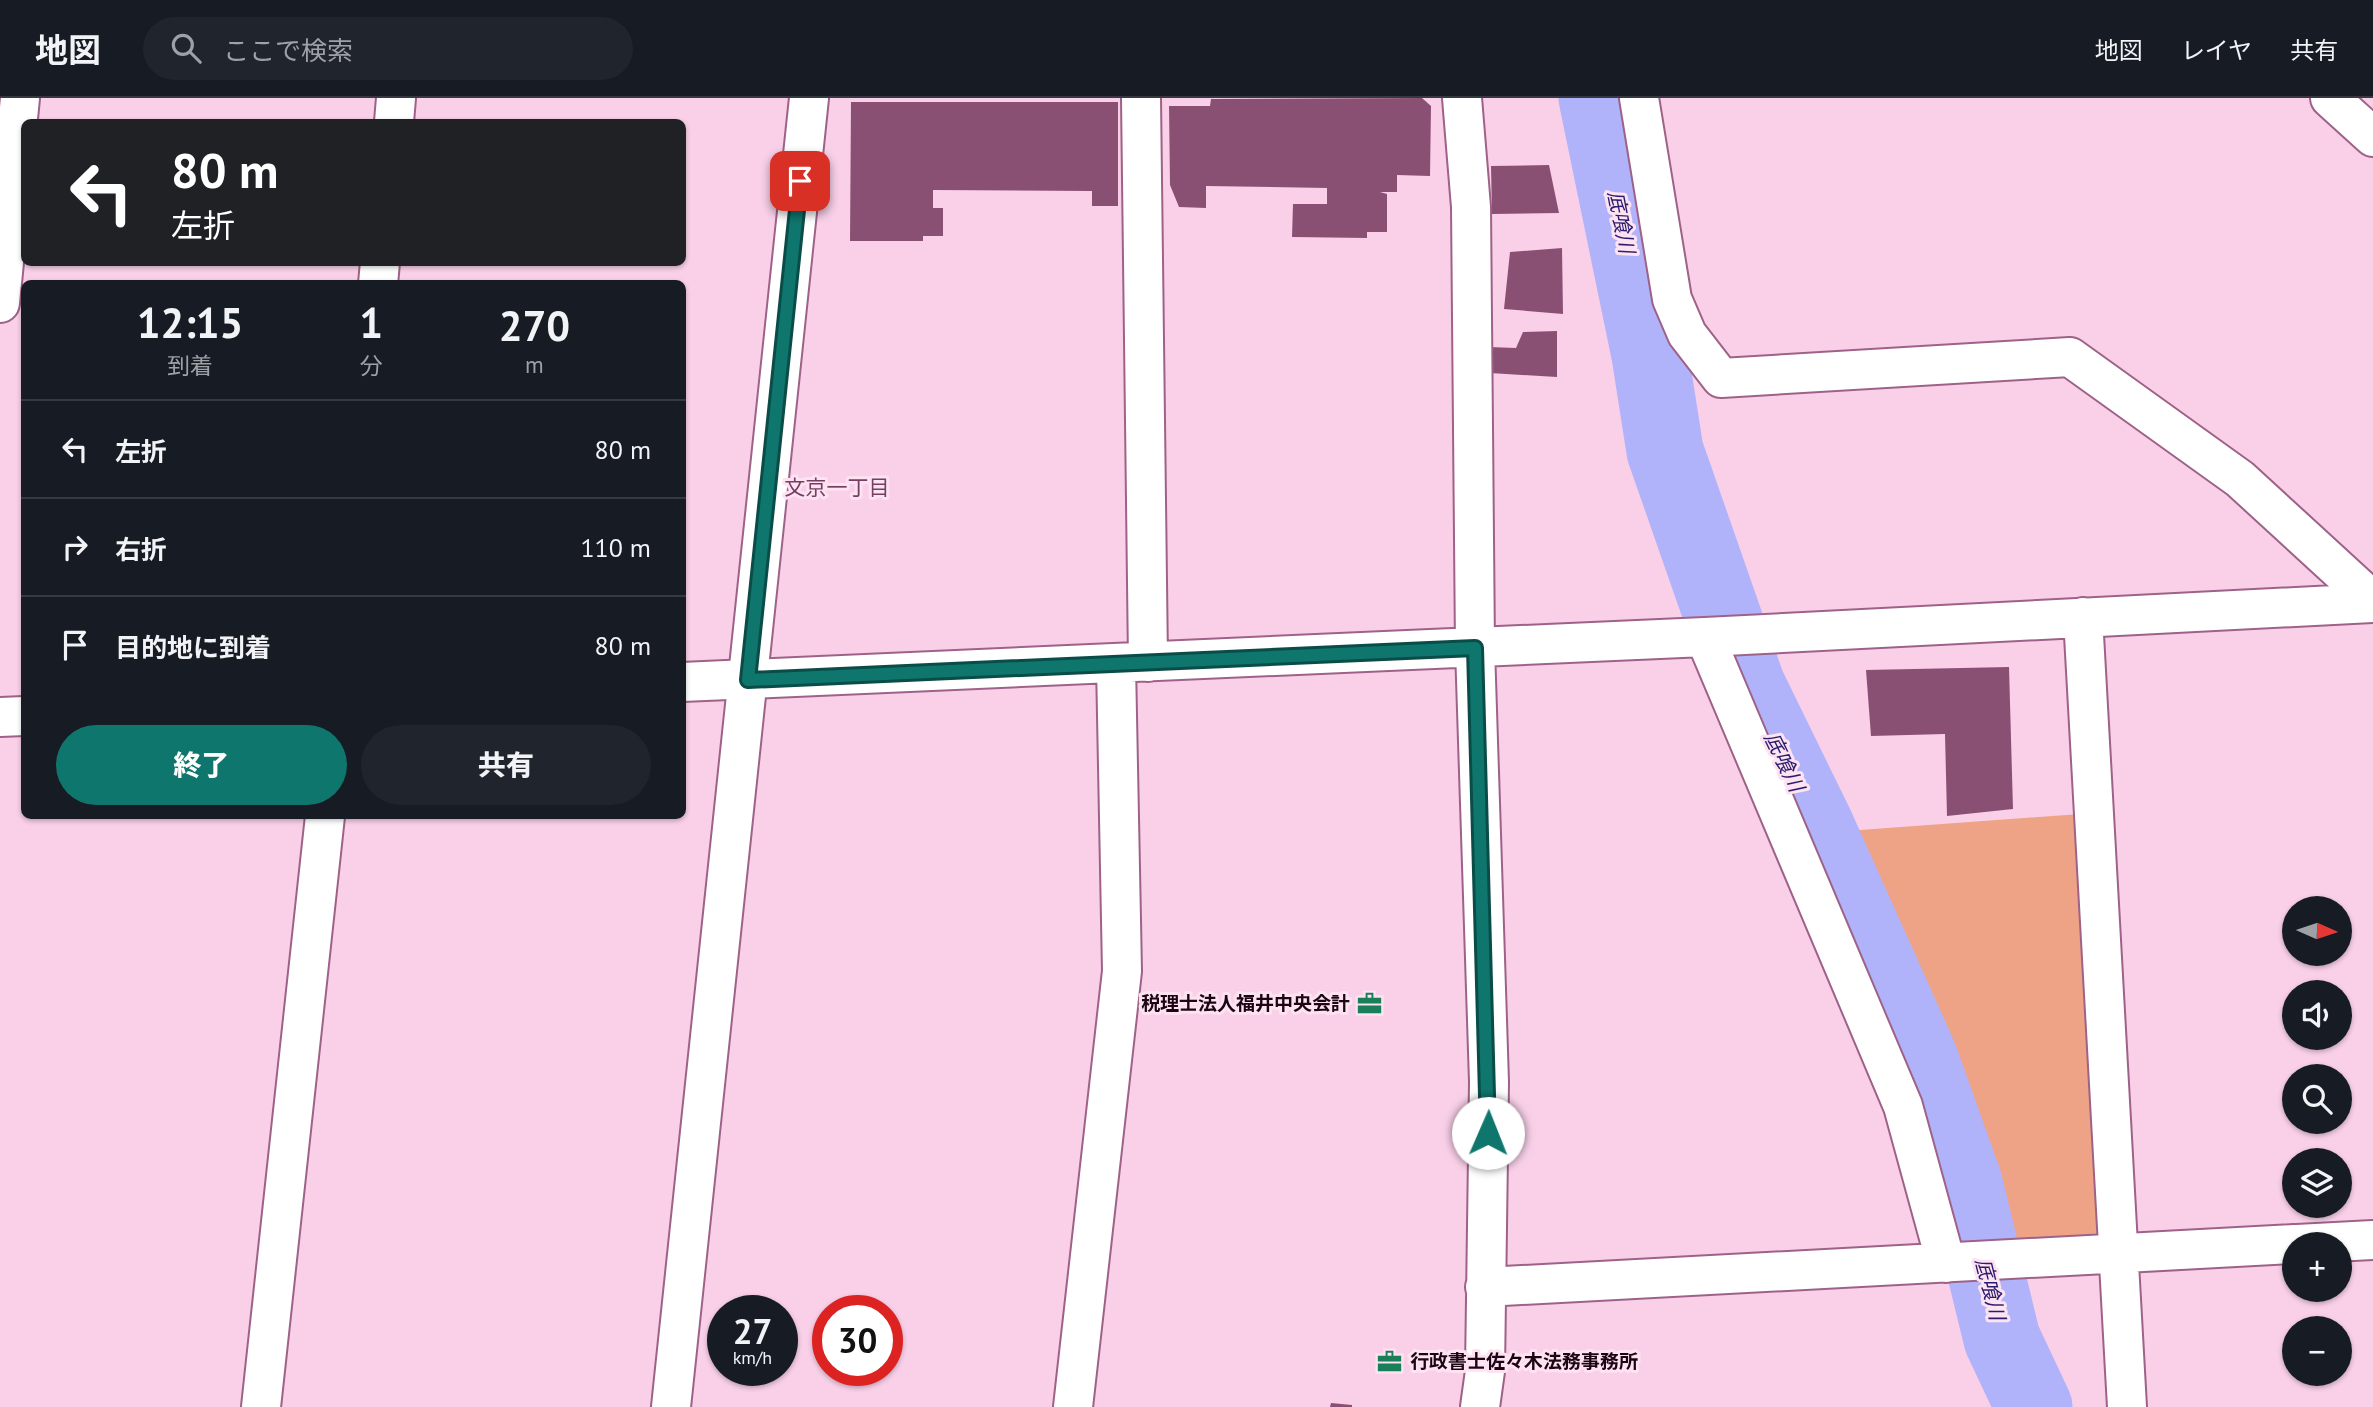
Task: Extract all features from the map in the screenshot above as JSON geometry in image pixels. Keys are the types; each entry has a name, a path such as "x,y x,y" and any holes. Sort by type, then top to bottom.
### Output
{"street":[{"path":"0,303 20,98"},
{"path":"394,119 396,98"},
{"path":"671,1407 809,98"},
{"path":"1073,1407 1122,971 1132,663 1141,98"},
{"path":"1462,98 1471,207 1475,648 1489,1082 1485,1371 1480,1407"},
{"path":"1639,98 1672,299 1687,334 1721,378 2070,357 2241,479 2373,602"},
{"path":"2330,98 2373,137"},
{"path":"686,682 1475,648 2373,602"},
{"path":"2083,617 2127,1407"},
{"path":"1705,637 1966,1262"},
{"path":"0,717 21,716"},
{"path":"261,1407 325,819"},
{"path":"2352,1241 2373,1240"},
{"path":"1486,1287 2282,1245"}],"shaded area":[{"path":"2094,813 2120,1254 1990,1260 1833,832"}],"building":[{"path":"1422,98 1431,106 1430,176 1397,175 1397,192 1380,192 1387,194 1387,232 1367,232 1367,238 1292,237 1293,204 1327,204 1327,188 1206,186 1206,208 1179,207 1170,185 1169,106 1210,106 1211,99"},
{"path":"851,102 1118,102 1118,206 1092,206 1092,191 933,190 933,208 943,208 943,236 923,236 923,241 850,241"},
{"path":"1549,165 1559,213 1492,214 1491,166"},
{"path":"1562,248 1563,314 1504,309 1510,252"},
{"path":"1557,331 1557,377 1490,373 1489,347 1516,348 1523,332"},
{"path":"2009,667 2013,809 1947,816 1945,734 1871,736 1866,670"},
{"path":"1331,1403 1352,1405 1352,1407 1330,1407"}],"waterway":[{"name":"底喰川","path":"1597,98 1650,355 1665,451 1747,686 1815,825 1919,1057 1964,1183 2002,1339 2034,1407"}],"place":[{"name":"税理士法人福井中央会計","path":"1370,1003"},
{"name":"行政書士佐々木法務事務所","path":"1390,1361"}],"district":[{"name":"文京一丁目","path":"837,488"}],"route":[{"path":"800,181 748,680 1475,648 1489,1082 1488,1133"}]}
